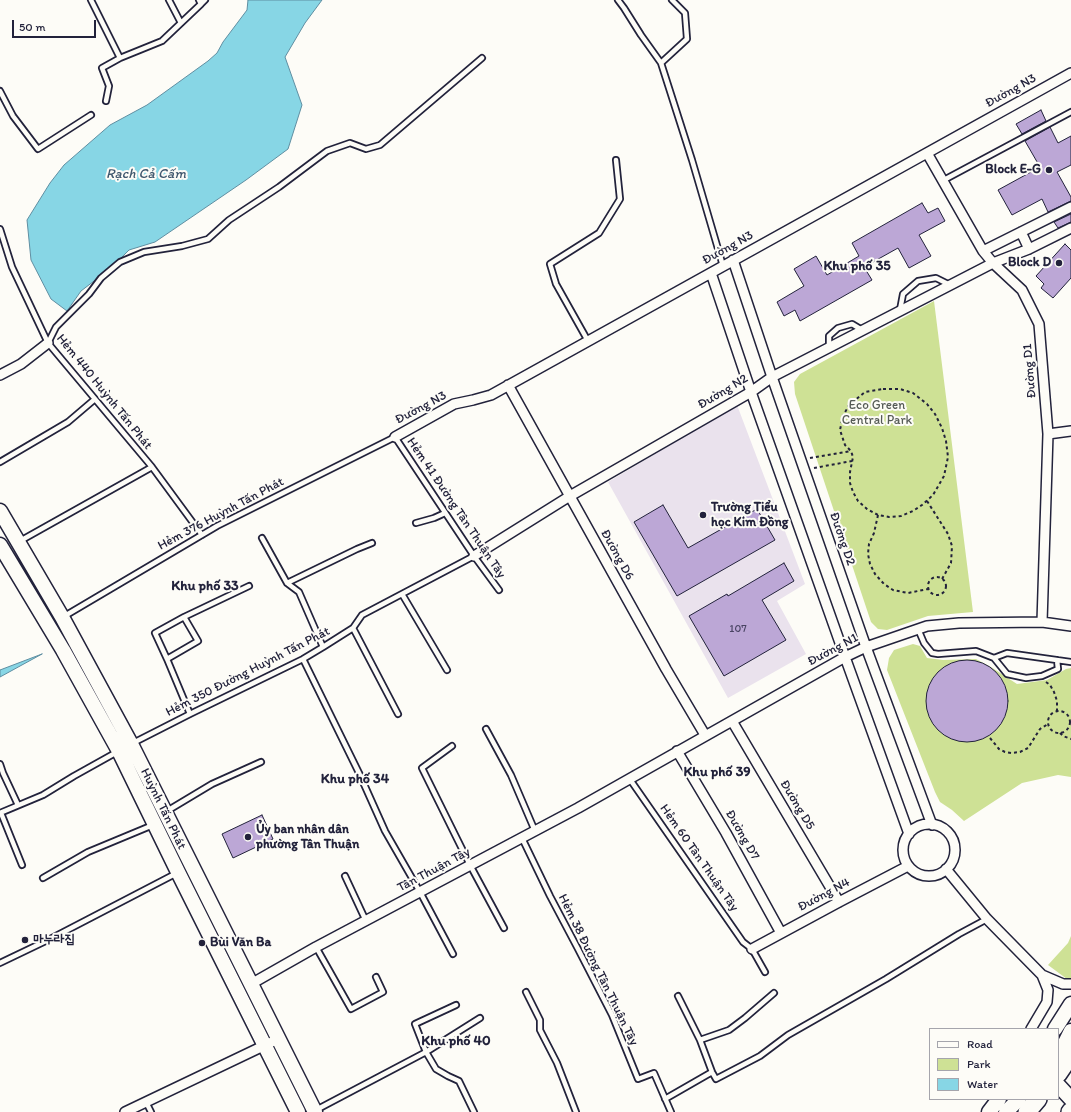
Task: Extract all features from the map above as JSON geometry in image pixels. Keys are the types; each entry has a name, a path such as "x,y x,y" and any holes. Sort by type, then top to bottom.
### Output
{"highway":[{"path":"1059,1073 1071,1055"},
{"path":"1027,1112 1037,1100"}],"main road":[{"name":"Huỳnh Tấn Phát","path":"1,517 18,542 62,617 131,744 315,1111"},
{"name":"Huỳnh Tấn Phát","path":"1,550 63,650 119,751 298,1112"},
{"path":"119,751 131,744"},
{"path":"1056,1028 1071,1004"},
{"path":"1059,1056 1071,1031"},
{"path":"1059,1081 1071,1085"},
{"path":"1059,1086 1071,1099"},
{"path":"996,1107 1016,1100"}],"street":[{"name":"Đường N3","path":"395,437 454,404 491,395 1071,73"},
{"name":"Đường D1","path":"927,153 983,251 993,263 1022,290 1039,324 1048,434 1042,622"},
{"path":"983,251 1071,207"},
{"name":"Đường N2","path":"474,556 570,496 751,392 772,377 993,263 1029,249 1071,228"},
{"path":"1021,232 1029,249"},
{"name":"Đường D2","path":"733,260 800,460 866,647 932,825"},
{"path":"711,273 751,392 909,834"},
{"path":"0,376 21,364 48,343"},
{"name":"Đường D6","path":"508,385 666,669 705,736"},
{"path":"1048,434 1071,431"},
{"name":"Đường N1","path":"629,778 845,657 866,647 918,629 927,626 959,623 1042,622 1071,626"},
{"name":"Đường D5","path":"732,720 839,902"},
{"name":"Đường D7","path":"677,751 726,833 781,933"},
{"name":"Tân Thuận Tây","path":"251,984 316,947 578,808 629,778"},
{"path":"932,825 949,834 952,839 954,852 953,858 946,869 941,873 930,876 918,874 908,866 903,856 903,850 906,838 909,834 920,826 932,825"},
{"name":"Đường N4","path":"752,949 908,866"},
{"path":"946,869 987,919 1042,975 1063,984 1071,984"},
{"path":"1032,1028 1047,1002 1048,990 1042,975"},
{"path":"125,1112 278,1039"}],"lane":[{"path":"93,0 120,58"},
{"path":"169,0 181,23"},
{"path":"618,0 662,63 724,266"},
{"path":"662,63 687,40 685,12 672,0"},
{"path":"106,101 109,86 102,68 120,58 162,40 202,1"},
{"path":"48,343 56,327 89,294 101,278 120,262 144,252 182,246 208,239 229,220 279,187 326,151 350,143 366,150 380,145 482,58"},
{"path":"0,91 13,116 38,149 91,115"},
{"path":"942,181 1071,112"},
{"path":"588,341 556,284 550,264 599,233 620,199 616,160"},
{"name":"Hẻm 440 Huỳnh Tấn Phát","path":"0,229 12,267 48,343 152,468 202,535"},
{"path":"900,310 903,294 918,281 936,278 950,285"},
{"path":"0,462 68,422 95,399"},
{"name":"Hẻm 41 Đường Tân Thuận Tây","path":"395,437 474,556 499,590"},
{"name":"Hẻm 376 Huỳnh Tấn Phát","path":"62,617 217,526 395,437"},
{"path":"18,542 152,468"},
{"path":"416,523 445,513"},
{"path":"262,538 287,583 298,592 323,648"},
{"path":"287,583 372,543"},
{"name":"Hẻm 350 Đường Huỳnh Tấn Phát","path":"131,744 303,659 353,628 362,615 474,556"},
{"path":"190,714 155,633 184,617 249,586"},
{"path":"402,594 447,670"},
{"path":"167,659 198,641 184,617"},
{"path":"353,628 398,714"},
{"path":"918,629 924,643 932,653 938,654 976,651 994,658 1007,674 1026,678 1042,676 1058,669 1057,660"},
{"path":"994,658 1007,653 1071,662"},
{"path":"303,659 359,772 386,831 453,954"},
{"path":"486,729 511,774 535,831"},
{"path":"452,746 422,768 470,865 504,928"},
{"path":"22,865 1,813 43,795 119,751"},
{"path":"165,812 212,784 261,762"},
{"path":"0,764 2,774 18,805"},
{"name":"Hẻm 60 Tân Thuận Tây","path":"629,778 743,942 752,949 765,972"},
{"path":"43,878 88,852 155,824"},
{"name":"Hẻm 38 Đường Tân Thuận Tây","path":"522,838 550,896 612,1015 638,1079 654,1072 671,1112"},
{"path":"0,962 178,872"},
{"path":"345,876 366,921"},
{"path":"678,996 700,1040 716,1079 760,1056 788,1035 987,919"},
{"path":"316,947 350,1010 383,992 376,977"},
{"path":"526,992 540,1020 540,1030 557,1063 576,1112"},
{"path":"700,1040 729,1030 774,993"},
{"path":"456,1005 415,1024 426,1052 436,1069 459,1081 474,1112"},
{"path":"315,1111 426,1052 480,1018"},
{"path":"665,1099 712,1072"},
{"path":"146,1102 152,1112"}],"path":[{"path":"883,389 900,389 913,393 927,404 935,414 944,434 948,457 944,476 933,495 913,511 901,516 889,517 878,515 867,509 858,501 850,483 850,472 853,457 851,451 845,444 840,430 843,416 849,405 865,392 883,389"},
{"path":"800,460 851,451"},
{"path":"804,470 852,461"},
{"path":"927,501 948,534 952,546 951,563 942,579"},
{"path":"878,515 874,533 869,544 868,554 870,564 875,574 884,584 893,590 908,593 928,589"},
{"path":"938,577 942,579 946,585 945,591 938,596 930,592 928,589 928,583 932,579 938,577"},
{"path":"1039,676 1050,685 1054,692 1057,701 1057,711"},
{"path":"1060,733 1067,730 1070,720 1067,714 1057,711 1049,718 1048,724 1050,729 1071,739"},
{"path":"990,738 998,749 1011,753 1020,752 1028,748 1040,729 1048,724"}],"shaded area":[{"name":"Trường Tiểu học Kim Đồng","path":"737,405 805,584 777,601 806,654 728,698 608,482"}],"green space":[{"name":"Eco Green Central Park","path":"934,301 973,612 928,616 887,630 878,629 871,622 795,394 794,382 800,374"},
{"path":"913,644 920,646 927,658 943,660 976,659 1017,684 1047,680 1066,669 1071,668 1071,777 1058,775 1022,783 964,821 940,802 887,670 889,658 894,650"},
{"path":"1071,936 1071,982 1048,965 1068,943"}],"water":[{"name":"Rạch Cả Cấm","path":"248,0 322,0 305,23 285,57 302,105 288,149 246,180 155,242 129,250 111,268 81,291 67,311 51,299 31,260 27,220 50,183 64,165 110,125 147,105 217,53 223,42 247,10"},
{"path":"42,654 0,677 0,670"}],"building":[{"path":"1041,110 1046,121 1022,134 1016,124"},
{"name":"Block E-G","path":"1050,127 1058,143 1071,136 1071,165 1057,172 1071,197 1071,201 1048,212 1042,199 1012,215 998,190 1040,167 1025,141"},
{"path":"922,203 928,213 938,208 945,221 919,235 931,256 909,268 898,248 864,267 872,280 800,321 795,310 784,316 777,302 804,286 794,269 816,256 827,275 859,256 852,243"},
{"path":"1071,214 1071,222 1058,228 1054,222"},
{"name":"Block D","path":"1065,244 1071,250 1071,278 1053,298 1041,288 1044,284 1036,276"},
{"path":"663,505 688,548 757,509 775,540 677,596 634,522"},
{"path":"784,563 794,581 762,600 786,640 724,676 689,616 727,594 728,596"},
{"path":"967,660 983,664 996,672 1004,685 1008,701 1004,717 996,730 983,738 967,742 951,738 938,730 930,717 926,701 930,685 938,672 951,664"},
{"name":"Ủy ban nhân dân phường Tân Thuận","path":"262,815 273,839 233,858 222,834"}],"place":[{"name":"Block E-G","path":"1049,170"},
{"name":"Block D","path":"1059,263"},
{"name":"Trường Tiểu học Kim Đồng","path":"703,515"},
{"name":"Ủy ban nhân dân phường Tân Thuận","path":"248,837"},
{"name":"마누라집","path":"25,940"},
{"name":"Bùi Văn Ba","path":"202,943"}],"district":[{"name":"Khu phố 35","path":"857,266"},
{"name":"Khu phố 33","path":"205,586"},
{"name":"Khu phố 39","path":"717,772"},
{"name":"Khu phố 34","path":"355,779"},
{"name":"Khu phố 40","path":"456,1041"}]}
